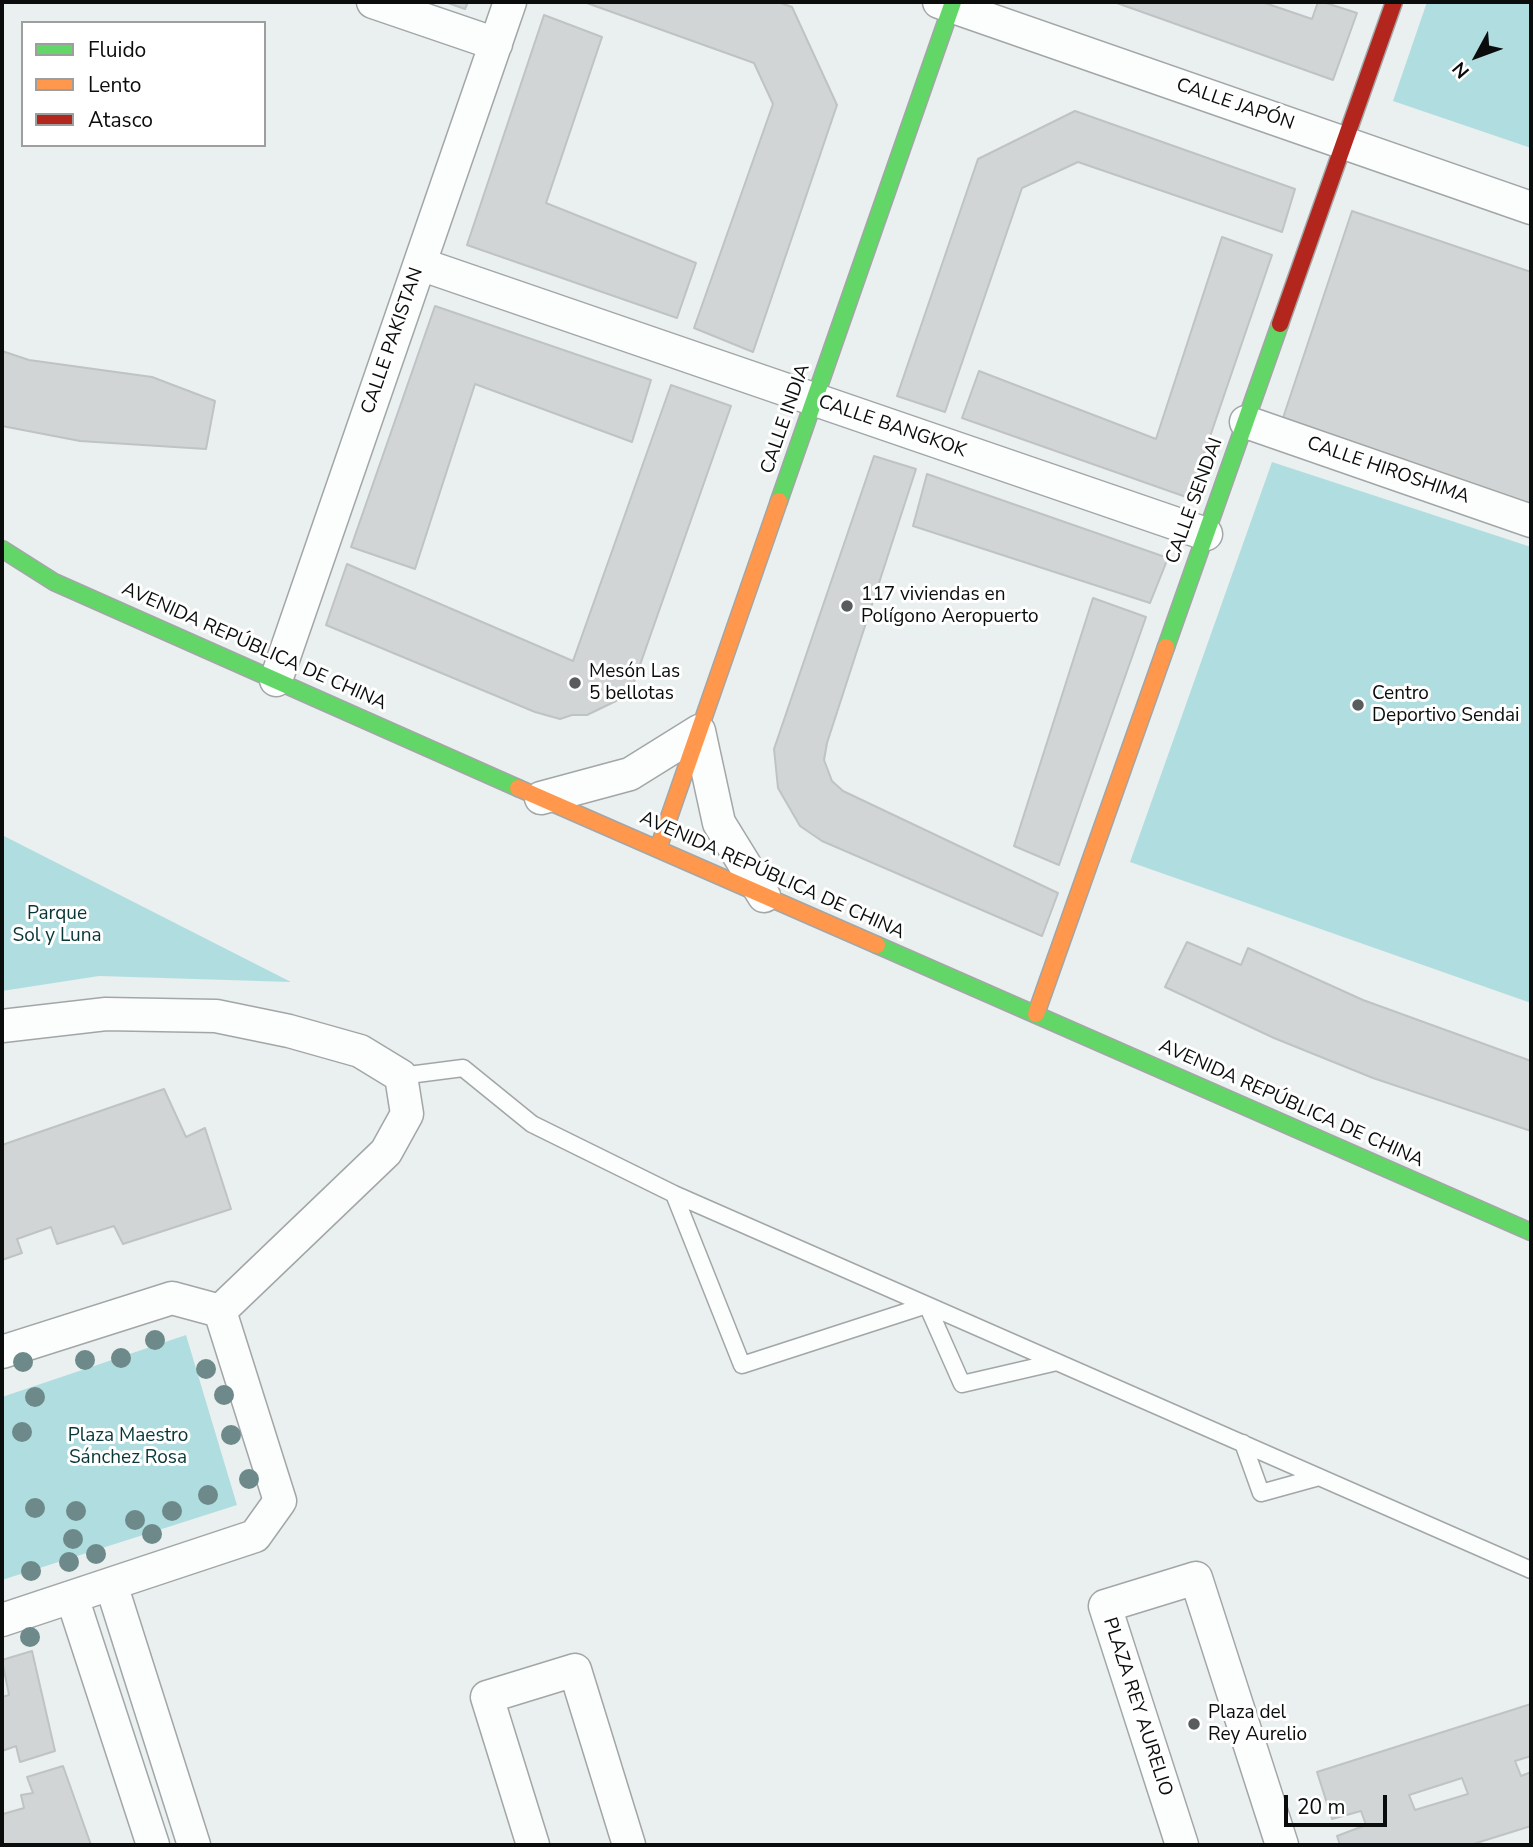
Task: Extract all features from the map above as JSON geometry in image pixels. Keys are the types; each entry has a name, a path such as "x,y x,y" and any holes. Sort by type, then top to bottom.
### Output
{"street":[{"path":"373,2 496,44"},
{"name":"CALLE PAKISTAN","path":"276,680 510,2"},
{"name":"CALLE SENDAI","path":"1035,1014 1394,2"},
{"name":"CALLE JAPÓN","path":"948,3 1531,208"},
{"name":"CALLE INDIA","path":"658,849 815,400 948,3"},
{"name":"CALLE BANGKOK","path":"420,264 1206,534"},
{"name":"CALLE HIROSHIMA","path":"1246,422 1531,521"},
{"name":"AVENIDA REPÚBLICA DE CHINA","path":"2,549 54,582 1531,1232"},
{"path":"541,798 630,774 699,731 719,823 764,896"},
{"path":"2,1026 106,1014 216,1016 289,1031 360,1051 401,1076 407,1114 386,1152 220,1311"},
{"path":"2,1352 172,1298 220,1311"},
{"path":"2,1620 255,1536 280,1501 220,1311"},
{"name":"PLAZA REY AURELIO","path":"1182,1845 1105,1606 1196,1578 1282,1845"},
{"path":"111,1584 194,1845"},
{"path":"72,1597 153,1845"},
{"path":"533,1845 487,1697 575,1670 629,1845"}],"lane":[{"path":"401,1076 463,1069 532,1124 674,1194 1531,1570"},
{"path":"674,1194 742,1365 927,1305"},
{"path":"927,1305 962,1384 1057,1362"},
{"path":"1242,1443 1261,1493 1320,1477"}],"green space":[{"path":"1427,2 1531,2 1531,148 1393,101"},
{"name":"Centro Deportivo Sendai","path":"1272,462 1531,547 1531,1003 1130,862"},
{"name":"Parque Sol y Luna","path":"2,835 291,982 99,976 2,991"},
{"name":"Plaza Maestro Sánchez Rosa","path":"186,1335 237,1505 2,1580 2,1397"}],"building":[{"path":"445,2 468,2 465,9"},
{"path":"584,2 778,2 792,7 837,105 753,352 694,328 773,104 754,63"},
{"path":"1114,2 1262,2 1312,19 1318,2 1323,2 1357,13 1333,80"},
{"path":"544,15 602,37 546,203 696,263 677,318 467,245"},
{"path":"1075,111 1295,189 1282,232 1078,162 1022,188 945,412 897,396 978,159"},
{"path":"1352,211 1531,272 1531,504 1283,418"},
{"path":"1222,237 1272,255 1189,498 962,418 979,371 1156,439"},
{"path":"435,306 651,380 632,442 475,384 415,569 351,547"},
{"path":"2,351 29,360 152,377 215,401 206,449 80,441 2,426"},
{"path":"671,385 731,406 634,682 616,701 587,715 572,715 560,719 535,712 326,625 347,564 573,661"},
{"name":"117 viviendas en Polígono Aeropuerto","path":"874,456 916,469 827,743 824,760 832,781 843,791 1058,893 1042,936 822,841 800,826 778,788 774,749"},
{"path":"927,474 1168,558 1150,603 913,526"},
{"path":"1093,598 1146,617 1059,865 1014,846"},
{"path":"1187,942 1241,965 1248,948 1363,1000 1531,1061 1531,1131 1373,1078 1274,1038 1165,987"},
{"path":"164,1089 186,1137 205,1128 231,1209 123,1244 114,1226 57,1244 51,1227 17,1239 22,1253 2,1260 2,1145"},
{"path":"32,1651 55,1751 20,1762 16,1746 2,1751 2,1697 9,1695 2,1660"},
{"path":"1531,1704 1531,1756 1515,1761 1521,1776 1531,1772 1531,1826 1470,1845 1340,1845 1337,1836 1366,1825 1361,1811 1332,1819 1317,1772","holes":["1462,1778 1468,1794 1415,1810 1409,1795"]},
{"path":"63,1766 91,1845 2,1845 2,1811 3,1814 24,1808 21,1795 33,1793 27,1777"}],"traffic: fast":[{"path":"779,501 953,2"},
{"path":"1166,647 1280,324"},
{"path":"2,549 54,582 518,788"},
{"path":"877,945 1531,1232"}],"traffic: slow":[{"path":"658,849 779,501"},
{"path":"1036,1014 1166,647"},
{"path":"518,788 877,945"}],"traffic: jam":[{"path":"1280,324 1394,2"}],"place":[{"name":"117 viviendas en Polígono Aeropuerto","path":"847,606"},
{"name":"Mesón Las 5 bellotas","path":"575,683"},
{"name":"Centro Deportivo Sendai","path":"1358,705"},
{"name":"Plaza del Rey Aurelio","path":"1194,1724"}]}
